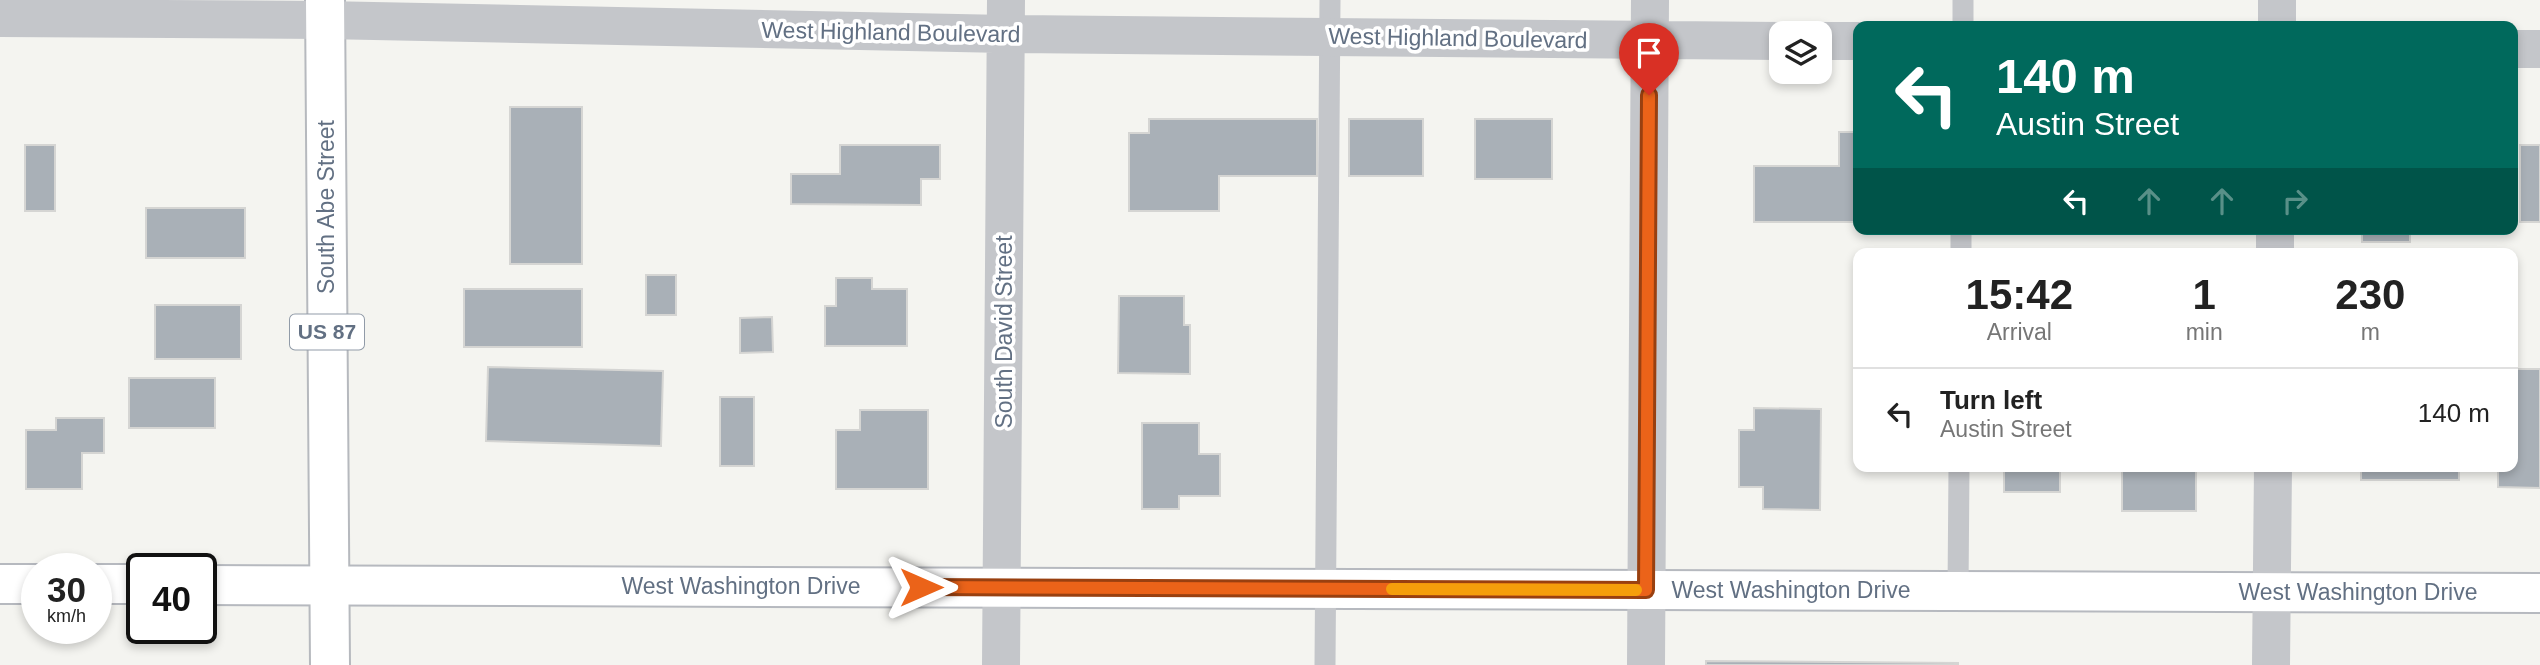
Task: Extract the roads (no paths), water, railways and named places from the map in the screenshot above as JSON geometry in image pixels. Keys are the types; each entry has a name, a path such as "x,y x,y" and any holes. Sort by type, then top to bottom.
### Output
{"street":[{"path":"1646,665 1650,0"},
{"path":"2277,0 2277,21"},
{"name":"West Highland Boulevard","path":"0,18 325,10 1330,18 1650,40 1769,41"},
{"name":"South Abe Street","path":"325,10 330,665"},
{"name":"South David Street","path":"1001,665 1006,17"},
{"path":"1832,41 1853,41"},
{"path":"2518,49 2540,49"},
{"path":"2271,665 2273,472"},
{"path":"0,584 21,584"},
{"name":"West Washington Drive","path":"217,584 2540,593"}],"lane":[{"path":"1963,0 1963,21"},
{"path":"1325,665 1330,18"},
{"path":"1958,591 1959,472"}]}
